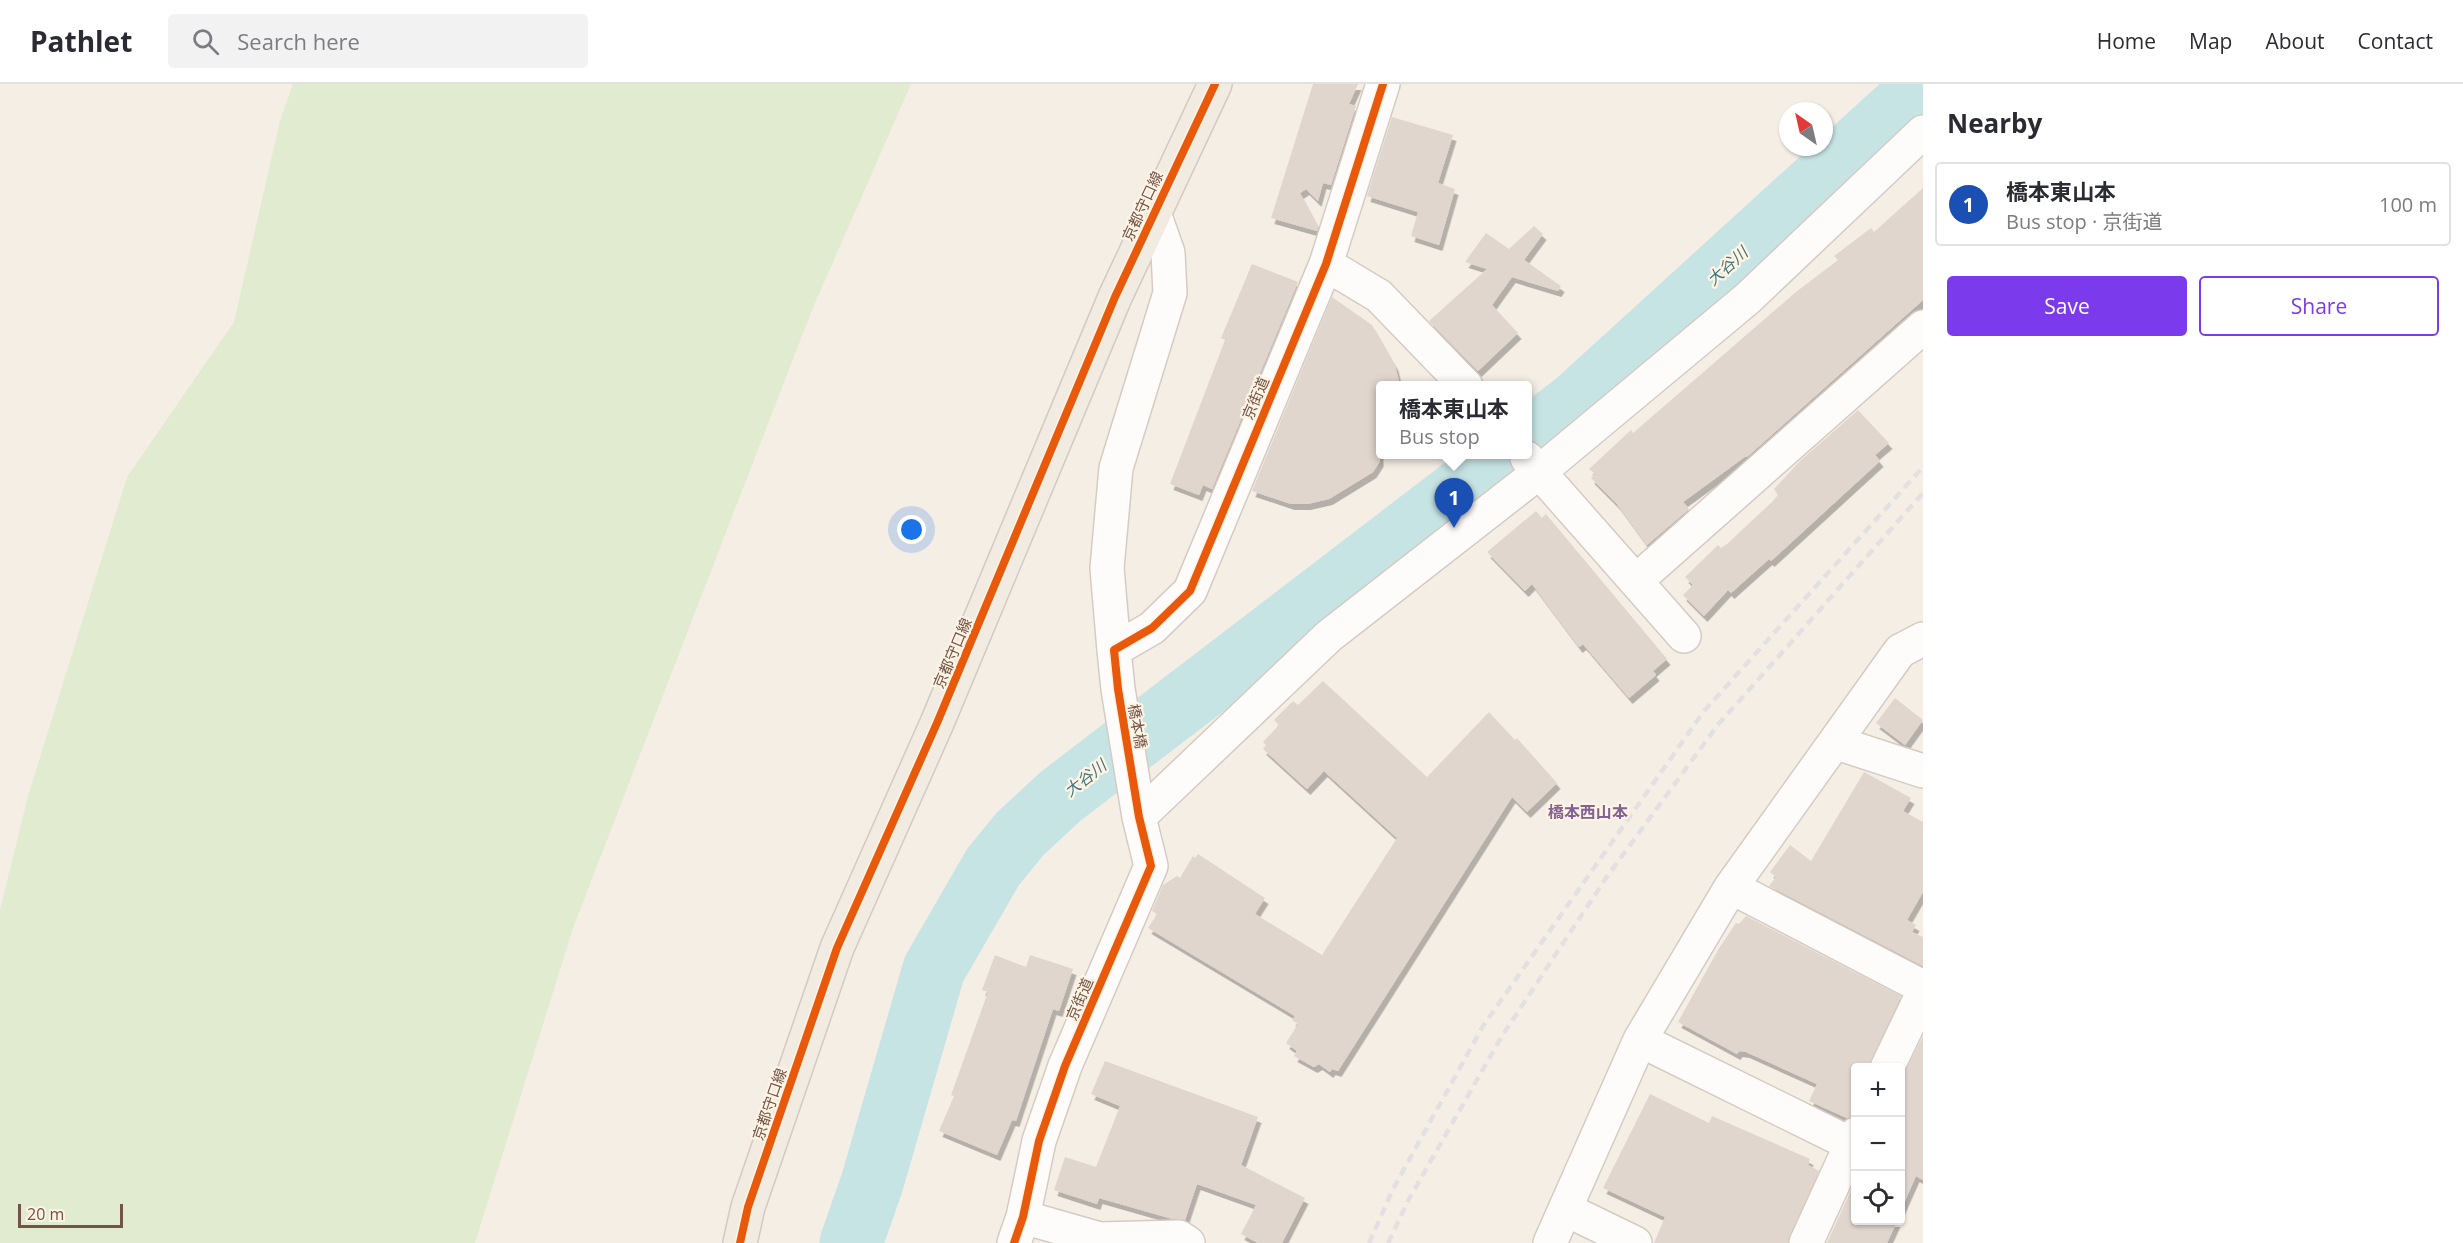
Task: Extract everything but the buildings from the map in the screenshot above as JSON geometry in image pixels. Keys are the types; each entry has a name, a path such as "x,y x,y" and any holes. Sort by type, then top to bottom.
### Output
{"main road":[{"name":"京都守口線","path":"740,1243 748,1208 837,948 937,723 1115,297 1215,84"}],"street":[{"name":"京街道","path":"1114,650 1152,628 1190,591 1326,264 1383,84"},
{"path":"1139,817 1329,636 1532,466 1747,299 1923,132"},
{"path":"1114,650 1107,568 1116,468 1170,293 1168,253 1154,213"},
{"path":"1326,264 1379,296 1461,381"},
{"path":"1636,580 1923,327"},
{"path":"1532,466 1684,636"},
{"path":"1550,1243 1640,1040 1731,887 1837,743 1900,651 1923,639"},
{"name":"橋本橋","path":"1114,650 1131,767"},
{"path":"1837,743 1923,771"},
{"name":"京街道","path":"1018,1230 1040,1141 1065,1066 1151,866 1139,817 1131,767"},
{"path":"1731,887 1923,987"},
{"path":"1889,1063 1923,993"},
{"path":"1640,1040 1851,1138"},
{"path":"1806,1243 1851,1143"},
{"path":"1565,1209 1635,1243"},
{"path":"1018,1230 1100,1239 1179,1237 1188,1243"}],"green space":[{"path":"293,84 911,84 812,310 573,928 475,1243 0,1243 0,910 28,796 127,477 234,322 280,121"}],"waterway":[{"name":"大谷川","path":"1532,437 1576,403 1923,87"},
{"name":"大谷川","path":"851,1243 872,1183 934,969 993,867 1020,834 1061,796 1501,459"}],"railway":[{"path":"1369,1243 1393,1189 1483,1026 1704,711 1923,467"},
{"path":"1388,1243 1409,1199 1502,1036 1606,878 1717,726 1923,493"}],"cycle path":[{"path":"740,1243 748,1207 837,948 937,723 1115,297 1215,84"},
{"path":"1014,1243 1023,1217 1039,1141 1065,1066 1151,866 1139,817 1118,689 1114,650 1152,628 1190,591 1326,264 1383,84"}],"place":[{"name":"橋本東山本","path":"1454,528"}],"district":[{"name":"橋本西山本","path":"1588,812"}]}
